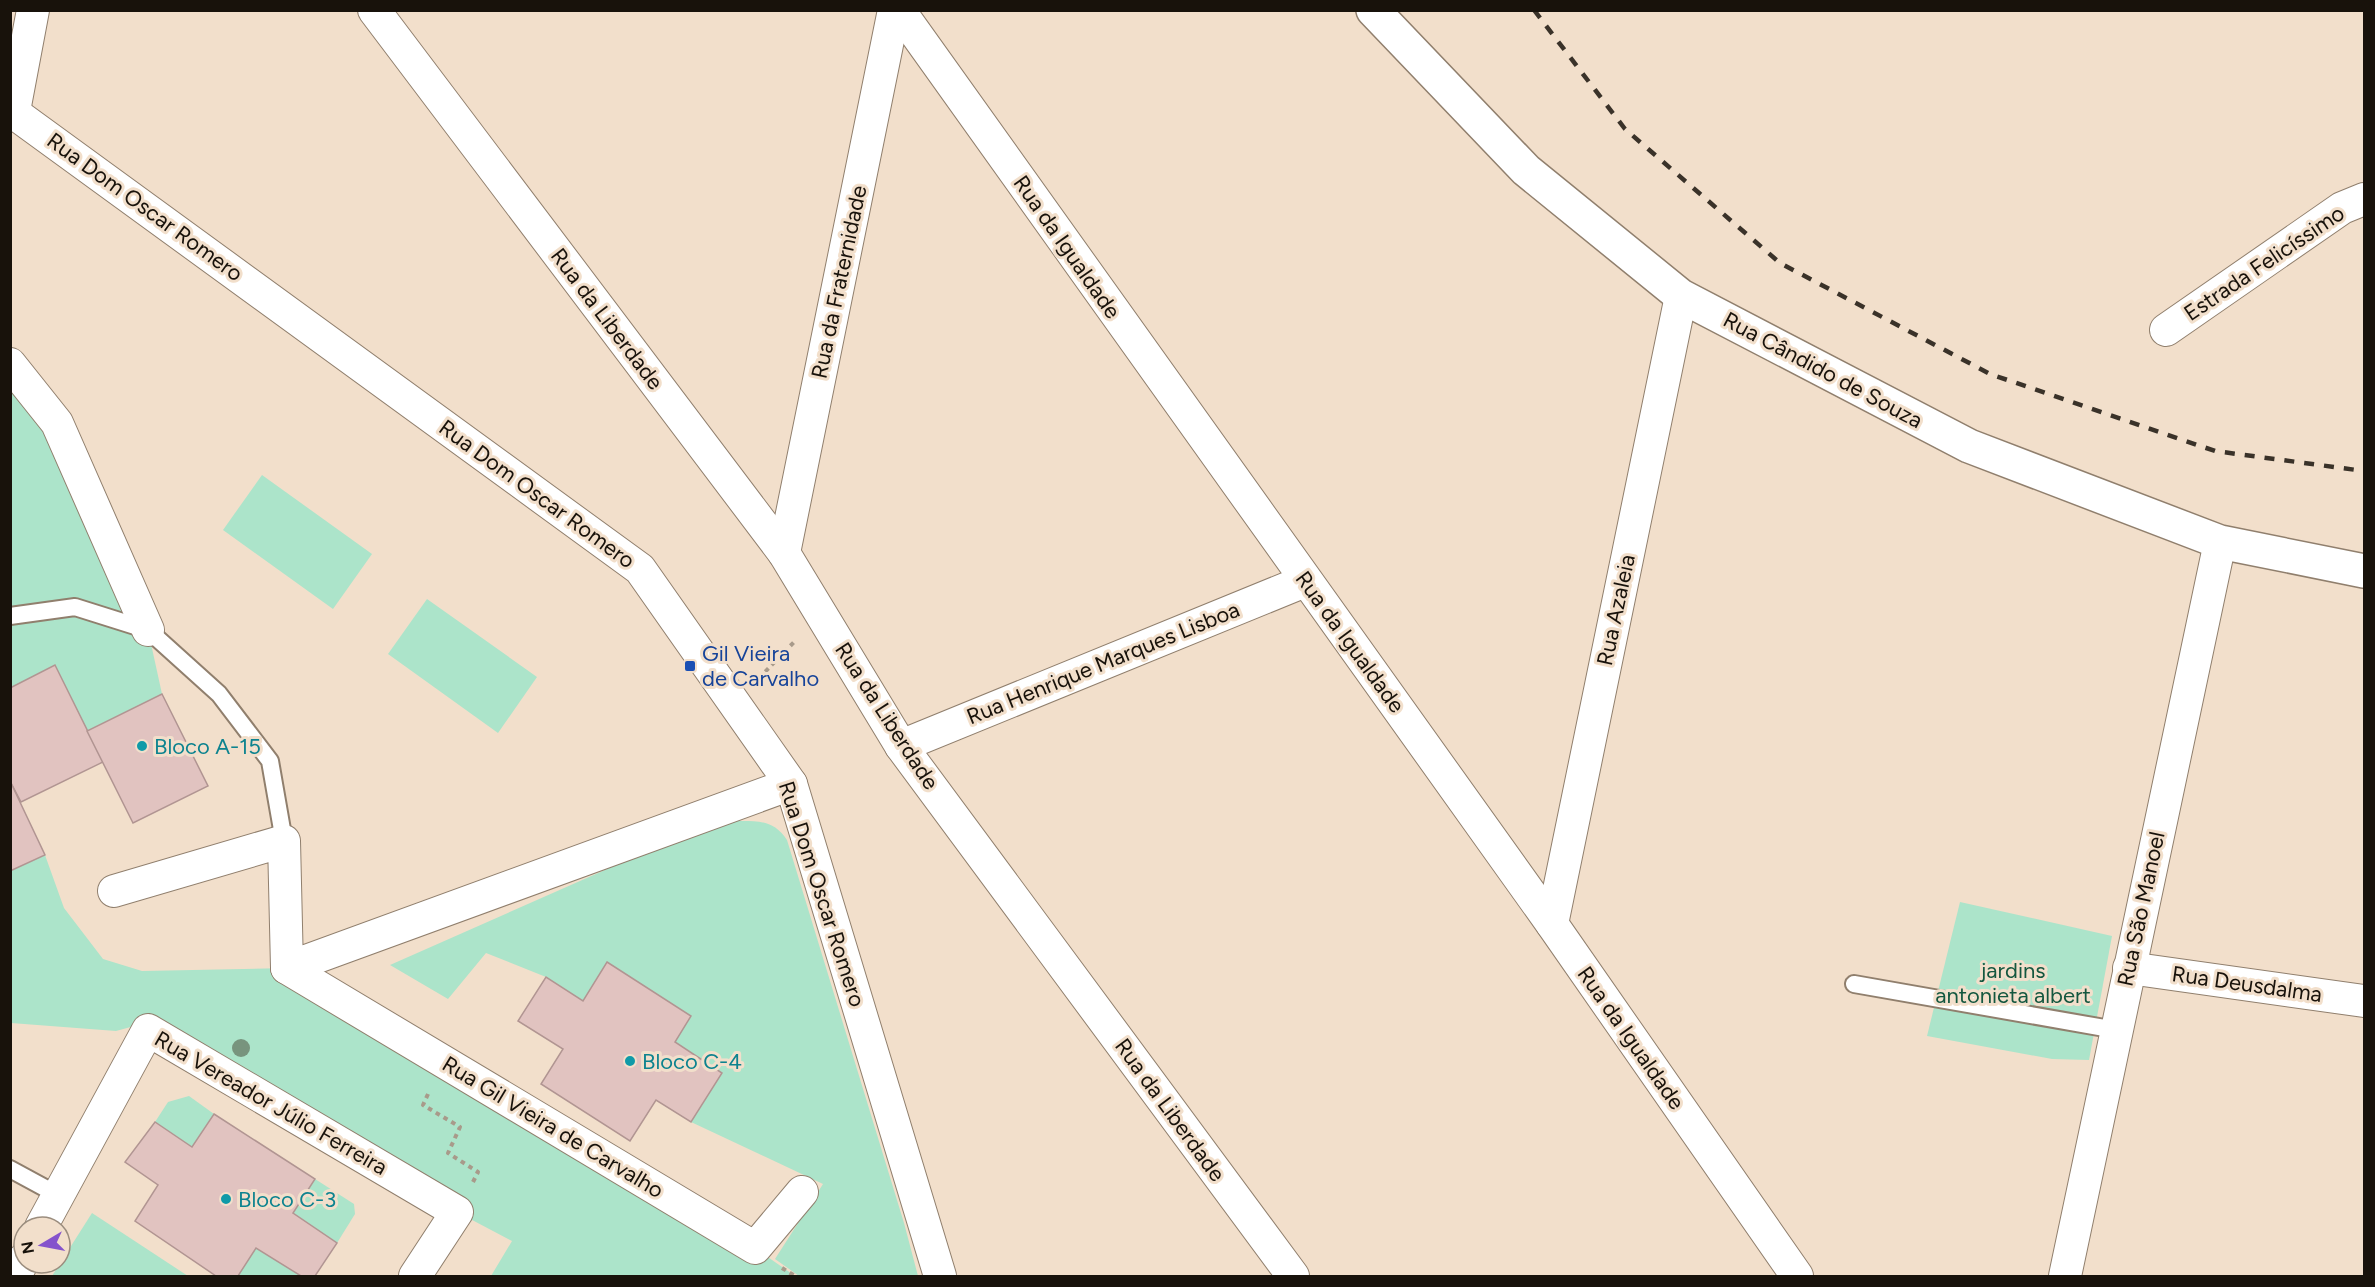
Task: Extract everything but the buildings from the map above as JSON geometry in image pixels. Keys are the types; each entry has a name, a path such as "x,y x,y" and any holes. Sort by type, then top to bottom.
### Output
{"street":[{"path":"12,110 33,10"},
{"name":"Rua da Liberdade","path":"374,10 784,553 902,746 1284,1270"},
{"name":"Rua da Fraternidade","path":"784,553 894,10"},
{"name":"Rua da Igualdade","path":"899,10 1552,924 1797,1276"},
{"name":"Rua Cândido de Souza","path":"1373,10 1526,170 1681,296 1969,446 2220,542 2364,571"},
{"name":"Rua Dom Oscar Romero","path":"12,110 640,569 791,784 940,1276"},
{"name":"Estrada Felicíssimo","path":"2166,330 2342,208 2364,200"},
{"name":"Rua Azaleia","path":"1552,924 1681,296"},
{"path":"10,364 57,423 148,630"},
{"name":"Rua São Manoel","path":"2065,1276 2220,542"},
{"name":"Rua Henrique Marques Lisboa","path":"902,746 1305,581"},
{"path":"114,891 284,841 287,968 791,784"},
{"name":"Rua Gil Vieira de Carvalho","path":"287,968 755,1248 802,1192"},
{"name":"Rua Deusdalma","path":"2129,968 2364,1001"},
{"name":"Rua Vereador Júlio Ferreira","path":"47,1215 148,1030 457,1212"},
{"path":"415,1276 457,1212"}],"lane":[{"path":"10,616 75,607 148,630 219,694 270,761 284,841"},
{"path":"1854,984 2116,1030"},
{"path":"10,1169 58,1195"}],"path":[{"path":"752,686 821,614"},
{"path":"444,1062 423,1105 460,1127 448,1153 478,1172 457,1212"}],"green space":[{"path":"10,364 148,630 162,694 87,731 55,666 11,688"},
{"path":"262,475 372,554 333,609 223,530"},
{"path":"427,599 537,677 498,733 388,654"},
{"path":"737,821 771,825 787,840 904,1223 918,1276 799,1276 775,1259 823,1184 691,1122 722,1073 675,1042 691,1016 607,962 583,1001 546,977 486,953 448,999 390,965 614,866"},
{"path":"45,855 64,908 103,959 142,971 287,968 755,1248 795,1276 491,1276 512,1241 457,1212 149,1022 116,1031 11,1023 10,871"},
{"name":"jardins antonieta albert","path":"1960,902 2112,936 2089,1060 2052,1059 1927,1036"},
{"path":"189,1096 214,1114 192,1147 155,1122 168,1102"},
{"path":"315,1179 354,1204 355,1214 337,1243 293,1213"},
{"path":"92,1213 188,1276 52,1276 72,1275 72,1244"},
{"path":"256,1248 301,1276 238,1276"}],"railway":[{"path":"1534,10 1625,129 1780,263 1990,374 2215,451 2364,471"}],"place":[{"name":"Gil Vieira de Carvalho","path":"690,666"},
{"name":"Bloco A-15","path":"142,746"},
{"name":"Bloco C-4","path":"630,1061"},
{"name":"Bloco C-3","path":"226,1199"}]}
